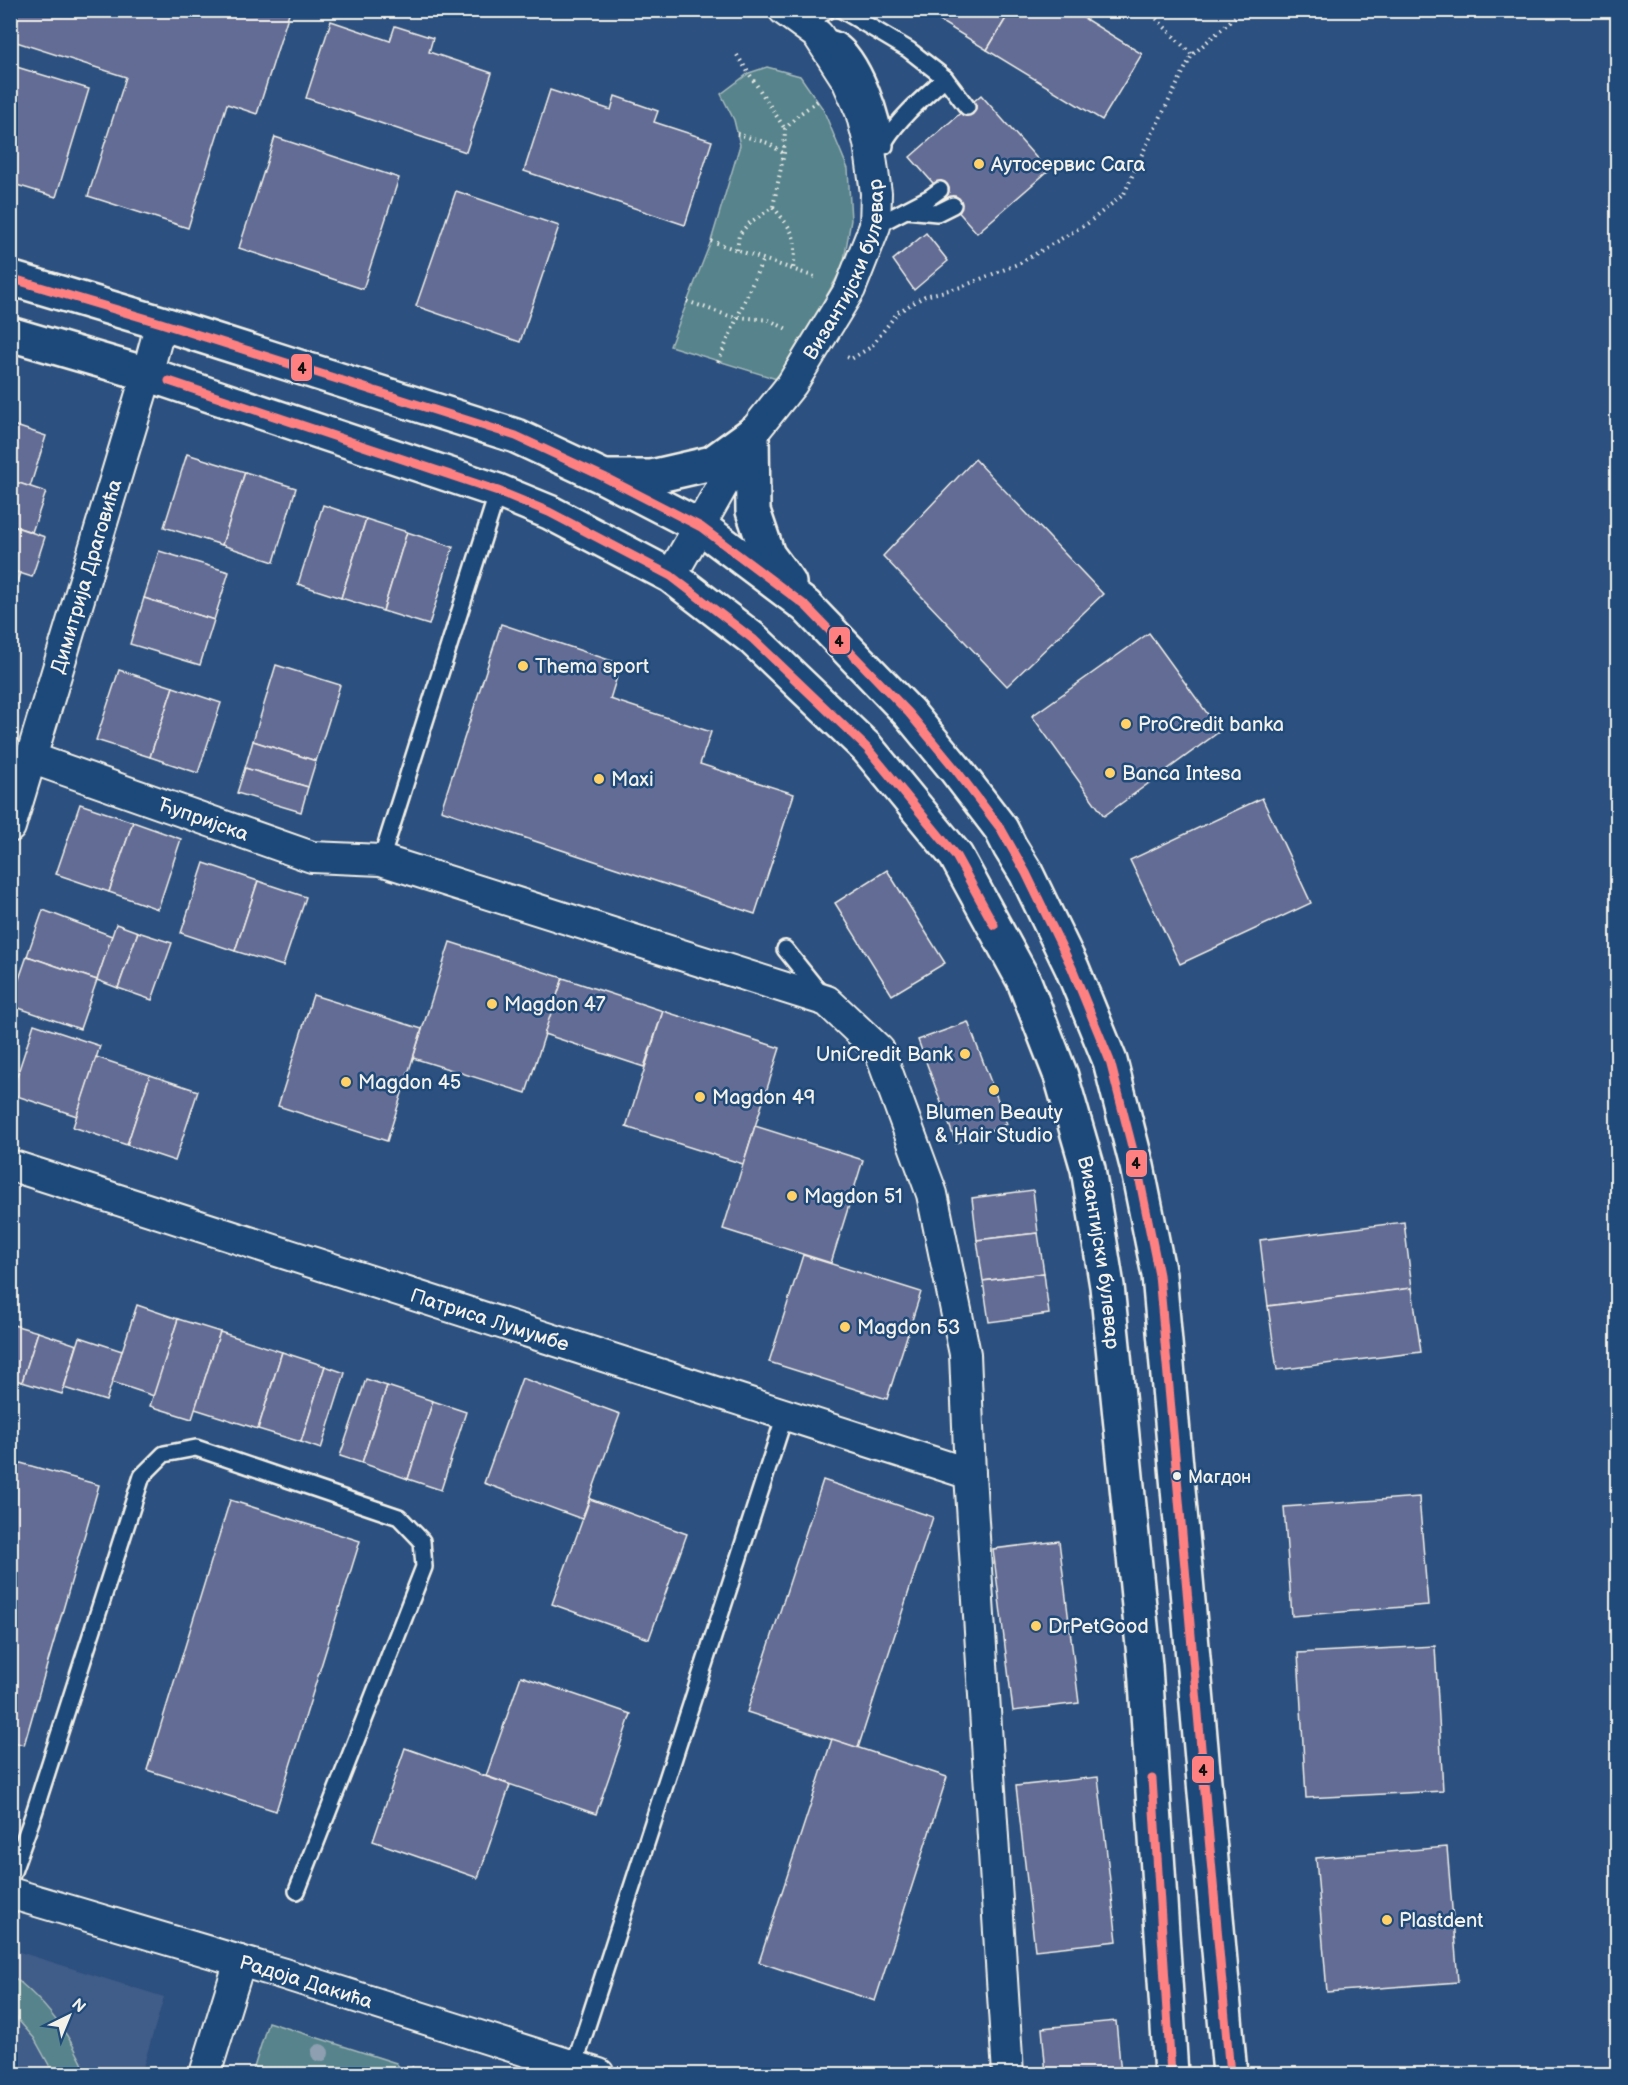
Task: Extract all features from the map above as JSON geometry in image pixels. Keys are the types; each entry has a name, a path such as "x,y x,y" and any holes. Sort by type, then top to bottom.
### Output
{"street":[{"name":"Византијски булевар","path":"671,576 752,434 792,384 850,289 874,226 876,193 867,132 861,112 847,80 809,20"},
{"path":"10,278 161,323 516,436 604,477 701,527 806,606"},
{"name":"Димитрија Драговића","path":"10,827 161,323"},
{"name":"Византијски булевар","path":"10,334 147,374 498,491 549,512 671,576 753,639 867,748 956,856 1024,981 1060,1076 1088,1169 1107,1287 1145,1666 1171,2074"},
{"path":"604,477 651,477 712,463 752,434"},
{"path":"752,434 753,511 768,555 806,606 909,713 1001,829 1026,873 1072,969 1110,1061 1137,1166 1159,1275 1230,2074"},
{"name":"Ћупријска","path":"31,758 312,857 381,860 826,1001"},
{"path":"826,1001 879,1050 932,1194 965,1354 970,1474 1008,2074"},
{"name":"Патриса Лумумбе","path":"10,1165 970,1474"},
{"name":"Радоја Дакића","path":"10,1893 240,1961 586,2070"},
{"path":"205,2074 240,1961"}],"lane":[{"path":"842,10 909,50 945,78 967,107"},
{"path":"809,20 851,53 877,103 885,141 884,165 876,193"},
{"path":"885,141 908,111 945,78"},
{"path":"874,226 940,190"},
{"path":"906,210 937,213 953,205"},
{"path":"381,860 498,491"},
{"path":"785,949 826,1001"},
{"path":"586,2070 785,1414"},
{"path":"10,1880 34,1813 142,1476 164,1454 196,1448 399,1517 422,1541 424,1567 297,1891"}],"path":[{"path":"1148,10 1192,55"},
{"path":"687,301 737,317 769,320 785,327 816,347 851,359 871,347 898,312 925,296 961,287 1020,263 1088,223 1124,194 1192,55 1243,10"},
{"path":"1606,10 1617,22"},
{"path":"737,55 785,129 784,153 774,207 748,224 739,235 737,250"},
{"path":"785,129 798,115 847,80"},
{"path":"737,134 768,143 784,153"},
{"path":"774,207 791,228 796,248 793,269"},
{"path":"711,241 850,289"},
{"path":"718,362 763,259"},
{"path":"411,2067 416,2074"}],"shaded area":[{"path":"10,1949 164,1997 141,2074 11,2074"}],"green space":[{"path":"767,67 800,76 823,109 848,169 851,220 843,266 780,380 670,346 711,241 740,145 734,120 721,94 749,73"},
{"path":"10,1974 34,1995 55,2019 73,2045 87,2074 54,2074 34,2038 11,2012"},
{"path":"268,2022 396,2063 405,2074 252,2074"},
{"path":"11,2065 41,2074 11,2074"}],"building":[{"path":"10,10 290,10 257,114 227,104 188,228 88,196 126,77 10,40"},
{"path":"922,10 1011,10 987,50"},
{"path":"1011,10 1071,10 1142,54 1102,120 987,50"},
{"path":"331,21 390,41 395,26 433,38 429,52 492,73 466,152 306,98"},
{"path":"10,65 89,89 56,197 10,183"},
{"path":"550,90 611,110 615,96 658,111 654,122 712,141 685,225 524,171"},
{"name":"Аутосервис Сага","path":"981,95 1048,171 977,233 910,157"},
{"path":"275,137 399,178 363,289 239,248"},
{"path":"456,191 559,226 520,342 416,306"},
{"path":"926,233 948,261 914,290 893,260"},
{"path":"10,424 46,436 30,487 10,480"},
{"path":"187,454 245,472 222,545 164,527"},
{"path":"975,459 1103,594 1007,686 883,556"},
{"path":"245,472 296,488 274,562 222,545"},
{"path":"10,480 46,492 32,532 10,525"},
{"path":"323,505 366,519 341,598 298,584"},
{"path":"366,519 407,532 383,611 341,598"},
{"path":"10,525 45,537 32,577 10,570"},
{"path":"407,532 453,547 429,625 383,611"},
{"path":"159,551 229,572 214,620 144,598"},
{"path":"10,570 20,573 10,601"},
{"path":"144,598 214,620 200,665 130,644"},
{"path":"10,617 18,620 10,643"},
{"name":"Maxi","path":"501,624 621,664 610,699 711,732 700,764 794,794 755,914 441,810"},
{"name":"ProCredit banka","path":"1149,633 1220,731 1104,816 1032,716"},
{"path":"276,665 340,685 316,761 253,741"},
{"path":"119,670 173,687 150,757 96,740"},
{"path":"173,687 221,703 198,773 150,757"},
{"path":"253,741 316,761 308,787 245,768"},
{"path":"245,768 308,787 301,812 237,793"},
{"path":"1262,798 1311,903 1180,964 1130,860"},
{"path":"80,804 133,822 109,892 56,874"},
{"path":"133,822 181,839 158,909 109,892"},
{"path":"204,863 258,881 235,951 181,933"},
{"path":"887,870 945,963 892,995 835,903"},
{"path":"258,881 306,897 283,966 235,951"},
{"path":"43,910 112,936 97,980 27,956"},
{"path":"116,924 138,932 118,988 97,980"},
{"path":"138,932 172,943 152,1000 118,988"},
{"name":"Magdon 47","path":"450,942 563,978 526,1093 413,1058"},
{"path":"27,956 97,980 80,1029 10,1005"},
{"path":"563,978 663,1011 644,1067 544,1034"},
{"name":"Magdon 45","path":"313,995 422,1029 387,1141 278,1106"},
{"name":"Magdon 49","path":"663,1011 780,1048 743,1164 626,1127"},
{"path":"968,1022 1007,1124 956,1143 918,1040"},
{"path":"34,1024 100,1046 77,1116 11,1094"},
{"path":"96,1057 150,1075 127,1145 73,1127"},
{"path":"150,1075 198,1091 175,1161 127,1145"},
{"name":"Magdon 51","path":"755,1126 863,1160 831,1263 723,1229"},
{"path":"1033,1190 1038,1233 977,1240 972,1198"},
{"path":"1404,1222 1412,1288 1268,1306 1260,1240"},
{"path":"1038,1233 1044,1273 983,1281 977,1240"},
{"name":"Magdon 53","path":"803,1255 921,1292 887,1399 769,1362"},
{"path":"1044,1273 1049,1314 989,1322 983,1281"},
{"path":"1412,1288 1421,1352 1277,1370 1268,1306"},
{"path":"137,1305 178,1319 154,1396 112,1382"},
{"path":"178,1319 220,1332 192,1419 150,1406"},
{"path":"10,1324 38,1332 22,1382 10,1378"},
{"path":"38,1332 77,1345 62,1394 22,1382"},
{"path":"220,1332 282,1352 258,1429 195,1409"},
{"path":"80,1337 122,1351 106,1401 64,1388"},
{"path":"282,1352 325,1366 301,1442 258,1429"},
{"path":"325,1366 345,1373 321,1449 301,1442"},
{"path":"522,1378 620,1414 582,1519 484,1483"},
{"path":"366,1379 387,1386 362,1463 340,1456"},
{"path":"387,1386 433,1401 408,1479 362,1463"},
{"path":"433,1401 466,1412 441,1490 408,1479"},
{"path":"10,1460 99,1485 24,1745 10,1741"},
{"path":"823,1480 933,1517 858,1748 747,1712"},
{"path":"1419,1497 1428,1605 1292,1616 1284,1507"},
{"path":"590,1499 687,1534 649,1639 552,1604"},
{"path":"230,1500 360,1541 276,1811 147,1770"},
{"name":"DrPetGood","path":"1059,1541 1079,1703 1013,1711 993,1549"},
{"path":"1435,1646 1443,1791 1306,1798 1298,1653"},
{"path":"521,1676 631,1714 596,1814 486,1776"},
{"path":"832,1739 947,1777 875,2001 759,1962"},
{"path":"405,1748 510,1785 478,1878 373,1841"},
{"path":"1098,1777 1117,1941 1035,1950 1016,1786"},
{"name":"Plastdent","path":"1447,1847 1458,1982 1327,1992 1316,1858"},
{"path":"1116,2021 1121,2074 1046,2074 1042,2028"}],"transit line":[{"name":"4","path":"10,278 161,323 516,436 604,477 701,527 806,606 909,713 1001,829 1026,873 1072,968 1110,1061 1137,1166 1159,1275 1230,2074"},
{"name":"4","path":"169,381 498,491 549,512 671,576 753,639 867,748 956,856 994,925"},
{"name":"4","path":"1152,1779 1171,2074"}],"place":[{"name":"Аутосервис Сага","path":"979,164"},
{"name":"Thema sport","path":"523,666"},
{"name":"ProCredit banka","path":"1126,724"},
{"name":"Banca Intesa","path":"1110,773"},
{"name":"Maxi","path":"599,779"},
{"name":"Magdon 47","path":"492,1004"},
{"name":"UniCredit Bank","path":"965,1054"},
{"name":"Magdon 45","path":"346,1082"},
{"name":"Blumen Beauty & Hair Studio","path":"994,1090"},
{"name":"Magdon 49","path":"700,1097"},
{"name":"Magdon 51","path":"792,1196"},
{"name":"Magdon 53","path":"845,1327"},
{"name":"Магдон","path":"1177,1476"},
{"name":"DrPetGood","path":"1036,1626"},
{"name":"Plastdent","path":"1387,1920"}]}
